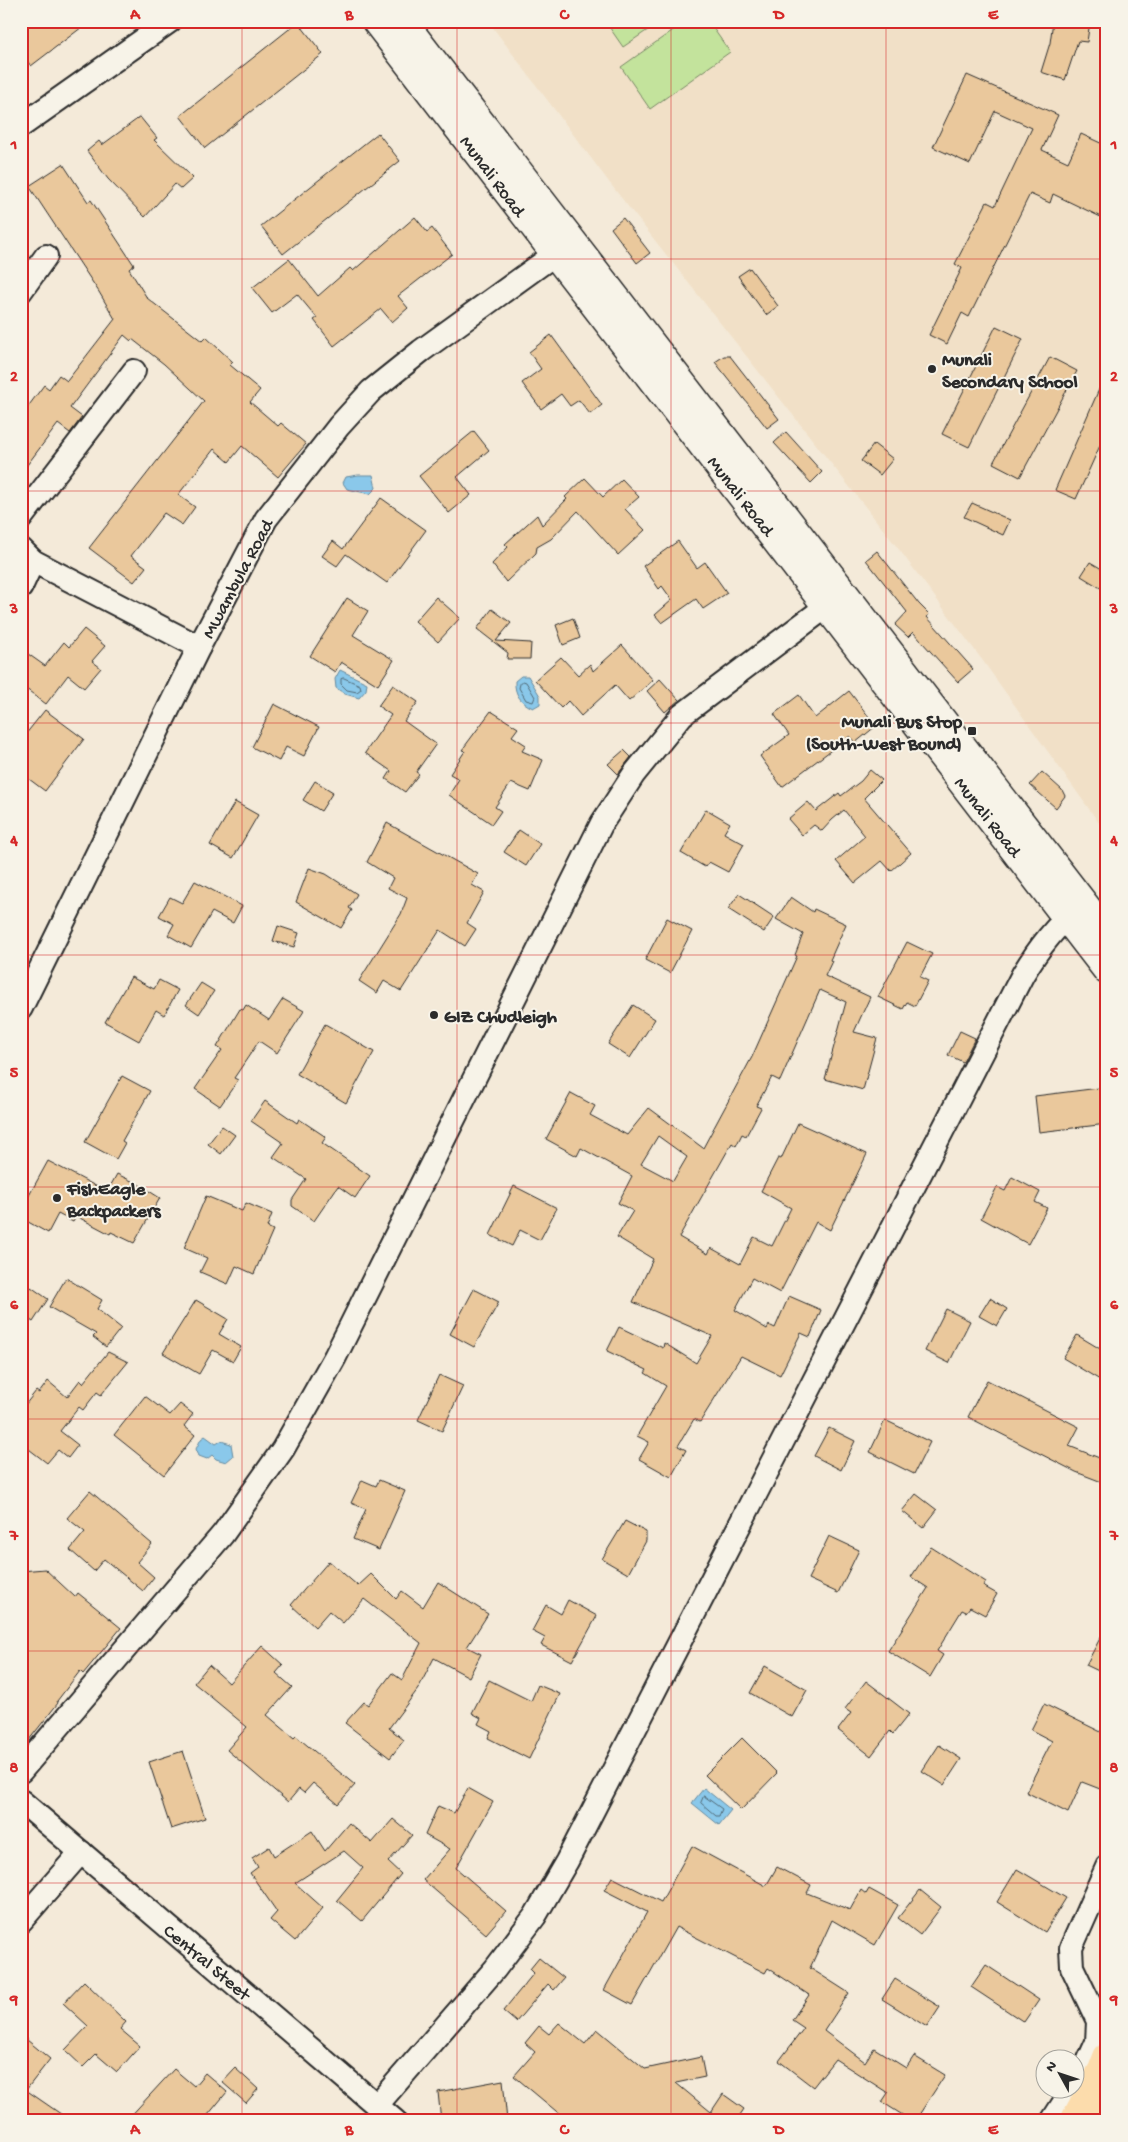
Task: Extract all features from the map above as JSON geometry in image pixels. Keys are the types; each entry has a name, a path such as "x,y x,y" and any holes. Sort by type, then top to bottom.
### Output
{"main road":[{"name":"Munali Road","path":"376,21 563,248 1075,910 1107,970"},
{"name":"Munali Road","path":"402,21 563,248"},
{"name":"Munali Road","path":"1075,910 1107,934"},
{"path":"1074,2121 1102,2070 1107,2057"},
{"path":"1096,2121 1107,2099"}],"street":[{"path":"21,126 170,21"},
{"name":"Mwambula Road","path":"21,1008 199,647 266,519 339,426 371,391 420,351 563,248"},
{"path":"21,291 46,256"},
{"path":"21,518 134,371"},
{"path":"21,587 27,555 199,647"},
{"path":"21,1771 223,1534 283,1449 335,1357 602,822 634,774 682,715 835,600"},
{"path":"377,2105 495,1969 540,1908 571,1852 1023,974 1036,953 1075,910"},
{"name":"Central Steet","path":"21,1801 395,2121"},
{"path":"21,1922 81,1852"},
{"path":"1086,2066 1097,2042 1098,2021 1072,1967 1071,1948 1107,1868"},
{"path":"1052,2121 1066,2100"}],"shaded area":[{"name":"Munali Secondary School","path":"488,21 1107,21 1107,834 983,661 901,552 612,186"}],"green space":[{"path":"605,21 661,21 623,47"},
{"path":"686,21 708,21 730,52 650,109 621,67"}],"water":[{"path":"373,475 376,488 370,494 347,489 343,483 346,477"},
{"path":"340,670 367,683 366,690 359,698 345,694 336,688 335,679"},
{"path":"521,676 528,676 540,696 540,704 533,708 525,704 517,694 515,681"},
{"path":"205,1436 216,1444 221,1441 231,1444 233,1456 226,1462 216,1459 212,1455 207,1459 199,1456 196,1449 201,1439"},
{"path":"704,1788 731,1810 719,1825 692,1803"}],"building":[{"path":"21,21 90,21 31,66 21,53"},
{"path":"1053,21 1090,21 1087,42 1078,41 1065,80 1041,72 1050,43"},
{"path":"298,22 323,54 205,148 180,116"},
{"path":"967,75 1058,115 1042,150 1068,162 1081,134 1107,146 1107,220 1053,194 1050,203 1030,194 969,317 962,313 947,344 929,335 962,268 955,264 987,202 995,206 1032,128 995,111 970,164 933,147"},
{"path":"140,117 157,138 154,140 193,178 181,189 175,184 145,217 108,179 87,151 99,141 102,145"},
{"path":"378,133 400,161 283,254 261,226"},
{"path":"63,164 88,202 91,200 134,265 129,269 147,298 202,341 206,337 233,362 230,365 260,390 250,402 278,426 281,423 306,444 278,477 242,446 229,462 214,449 178,495 195,507 182,525 164,513 131,556 146,567 134,582 89,548 204,401 164,364 124,335 70,408 82,417 70,433 58,424 21,473 21,416 44,385 49,389 59,375 67,381 115,319 29,186"},
{"path":"415,217 427,232 432,228 452,254 398,296 408,308 392,322 381,309 334,346 314,320 317,318 297,294 272,313 252,288 289,259 318,296 350,268 353,271"},
{"path":"623,218 650,253 637,263 611,228"},
{"path":"750,268 778,306 766,315 738,276"},
{"path":"996,326 1023,339 969,447 942,434"},
{"path":"551,335 602,405 590,414 579,400 570,406 561,394 541,409 522,383 541,369 529,352"},
{"path":"724,356 730,356 779,419 767,428 715,362"},
{"path":"1050,357 1077,371 1020,477 993,463"},
{"path":"1107,371 1107,430 1076,499 1055,490"},
{"path":"474,431 489,450 457,477 471,495 449,513 419,476"},
{"path":"786,432 822,472 811,483 774,443"},
{"path":"874,444 893,459 880,475 861,461"},
{"path":"585,478 603,497 622,479 639,497 625,509 645,530 618,555 578,511 551,539 537,547 536,553 506,582 492,564 508,547 505,544 537,515 542,525 567,499 565,497"},
{"path":"381,498 426,530 387,583 346,554 337,566 322,556 333,541 343,549"},
{"path":"972,503 1010,520 1003,535 964,517"},
{"path":"678,541 697,568 705,562 727,593 703,609 696,599 662,623 655,615 672,600 662,586 659,589 643,566"},
{"path":"877,551 929,614 927,617 973,669 958,682 913,632 908,637 895,625 907,612 866,560"},
{"path":"1090,562 1107,572 1107,592 1081,576"},
{"path":"436,597 460,618 438,642 415,621"},
{"path":"347,598 368,611 353,635 394,660 378,685 341,662 335,672 310,656"},
{"path":"492,609 511,623 496,641 531,643 530,659 507,659 508,653 477,629"},
{"path":"573,618 580,638 563,645 556,625"},
{"path":"84,629 105,646 92,661 101,668 84,688 68,675 46,704 21,685 21,649 45,666 64,642 69,647"},
{"path":"622,645 653,680 629,701 615,685 581,716 568,701 561,708 535,680 561,657 578,675 590,664 593,671"},
{"path":"660,679 679,700 665,712 647,691"},
{"path":"393,685 418,702 404,721 436,744 416,772 419,774 405,792 386,779 391,771 365,753 391,715 378,706"},
{"path":"849,691 876,726 855,743 850,736 782,787 760,756 789,735 774,714 799,695 815,718"},
{"path":"274,704 319,727 304,756 286,747 279,761 252,747"},
{"path":"45,710 84,739 45,791 21,773 21,740"},
{"path":"491,711 518,728 512,736 526,745 522,751 543,760 530,791 511,783 495,807 501,811 492,824 449,795 459,779 450,774 465,751 462,750"},
{"path":"624,750 631,757 618,774 608,764"},
{"path":"870,770 882,780 864,798 911,853 891,871 882,861 855,883 836,861 865,836 844,810 822,831 814,825 802,835 788,819 808,802 816,811 839,793 841,796 861,781"},
{"path":"1042,772 1062,790 1065,796 1056,808 1030,785"},
{"path":"315,781 333,792 321,811 303,800"},
{"path":"235,802 258,815 233,858 210,845"},
{"path":"706,809 730,823 724,833 744,844 728,872 709,862 705,867 681,853"},
{"path":"387,823 478,874 472,885 484,892 467,923 476,929 465,946 440,930 401,991 384,981 377,993 359,981 401,914 407,898 388,888 393,878 367,862"},
{"path":"519,830 540,844 526,866 504,852"},
{"path":"309,868 326,874 357,894 349,908 352,910 341,928 296,902"},
{"path":"195,881 242,906 233,923 212,912 191,948 168,935 174,924 159,916 170,897 182,903"},
{"path":"739,894 774,917 764,932 728,909"},
{"path":"791,897 813,912 814,909 846,924 825,976 870,997 854,1032 877,1038 863,1090 825,1079 846,1002 820,990 780,1081 772,1077 756,1106 761,1108 746,1136 742,1134 736,1146 732,1143 679,1237 708,1254 711,1248 740,1264 754,1237 772,1246 791,1208 761,1191 778,1158 781,1159 798,1123 867,1154 830,1230 816,1222 780,1293 752,1278 735,1310 767,1329 769,1325 775,1328 789,1296 821,1310 810,1337 801,1333 780,1375 741,1356 700,1422 694,1419 678,1446 686,1450 671,1477 639,1459 649,1442 637,1436 666,1386 645,1373 647,1370 607,1351 619,1327 663,1348 664,1343 696,1363 712,1336 633,1302 653,1259 617,1237 633,1211 618,1203 632,1176 581,1148 577,1156 546,1139 571,1093 595,1106 590,1115 627,1135 649,1108 703,1148 752,1057 797,956 795,955 803,934 776,919","holes":["658,1136 687,1157 673,1181 641,1164"]},
{"path":"667,918 692,931 670,973 645,960"},
{"path":"278,926 299,933 294,947 273,941"},
{"path":"907,942 932,954 920,977 928,981 915,1006 907,1002 903,1009 878,997"},
{"path":"131,977 154,989 159,980 178,990 164,1015 156,1010 139,1041 105,1022"},
{"path":"201,983 214,991 199,1014 186,1005"},
{"path":"283,999 304,1011 277,1053 259,1041 234,1078 238,1080 220,1106 195,1089 222,1050 217,1047 240,1009 243,1010 246,1005 269,1020"},
{"path":"633,1005 655,1019 630,1058 608,1044"},
{"path":"325,1024 374,1052 346,1103 297,1074"},
{"path":"960,1031 975,1038 963,1062 948,1055"},
{"path":"122,1076 150,1091 122,1141 125,1143 116,1159 85,1142"},
{"path":"1107,1087 1107,1124 1039,1132 1035,1096"},
{"path":"265,1101 297,1123 299,1119 326,1137 322,1143 370,1176 355,1198 338,1186 314,1221 292,1206 292,1200 306,1179 273,1157 283,1143 251,1121"},
{"path":"222,1126 235,1135 221,1154 208,1144"},
{"path":"48,1161 107,1192 117,1174 138,1184 160,1198 134,1243 111,1232 110,1234 76,1216 73,1222 58,1214 48,1233 21,1218 21,1210"},
{"path":"1012,1177 1040,1192 1035,1202 1047,1208 1028,1244 981,1218 997,1187 1005,1191"},
{"path":"514,1186 557,1208 540,1240 520,1230 512,1246 490,1235"},
{"path":"206,1196 242,1211 246,1203 272,1214 267,1227 273,1230 254,1274 236,1266 228,1284 200,1272 207,1258 184,1248"},
{"path":"66,1278 102,1300 97,1309 121,1328 106,1347 93,1337 96,1334 49,1307"},
{"path":"21,1285 29,1289 31,1287 48,1299 33,1322 21,1314"},
{"path":"474,1289 499,1302 474,1347 450,1334"},
{"path":"990,1298 1007,1309 997,1326 979,1316"},
{"path":"196,1300 228,1319 219,1334 241,1347 233,1361 213,1350 199,1374 163,1353"},
{"path":"946,1309 970,1321 949,1363 925,1351"},
{"path":"1077,1335 1107,1353 1107,1369 1100,1380 1063,1358"},
{"path":"108,1352 128,1362 101,1395 97,1392 83,1410 79,1407 60,1431 78,1445 68,1458 58,1450 47,1463 21,1443 21,1410 36,1391 39,1393 48,1381 67,1397 80,1380 83,1383"},
{"path":"439,1375 463,1386 442,1431 418,1420"},
{"path":"987,1380 1079,1427 1069,1446 1107,1461 1107,1484 1076,1472 968,1417"},
{"path":"145,1396 170,1415 180,1404 193,1414 184,1426 195,1435 164,1475 114,1435"},
{"path":"885,1420 930,1442 914,1474 870,1452"},
{"path":"829,1428 855,1441 841,1470 814,1456"},
{"path":"362,1480 376,1486 379,1480 405,1491 379,1550 353,1539 366,1509 351,1503"},
{"path":"90,1491 152,1544 137,1562 154,1577 143,1591 104,1559 94,1571 70,1550 85,1532 67,1518"},
{"path":"916,1494 937,1510 923,1528 902,1511"},
{"path":"625,1521 646,1532 646,1541 628,1574 602,1559"},
{"path":"829,1536 859,1550 838,1593 808,1579"},
{"path":"931,1547 986,1582 983,1586 997,1594 985,1615 970,1607 966,1612 962,1610 937,1651 943,1655 930,1677 888,1651 928,1588 911,1577"},
{"path":"329,1561 358,1586 371,1574 396,1599 402,1591 423,1607 438,1582 488,1614 467,1647 481,1654 469,1677 434,1658 418,1689 389,1728 404,1740 390,1758 345,1723 364,1702 368,1705 392,1673 402,1680 421,1643 364,1599 343,1623 329,1611 315,1627 291,1605"},
{"path":"45,1569 75,1597 78,1593 121,1628 83,1674 80,1671 57,1701 58,1703 21,1750 21,1571"},
{"path":"568,1600 597,1616 572,1661 541,1645 545,1638 532,1631 546,1605 561,1614"},
{"path":"1107,1625 1107,1675 1086,1665"},
{"path":"262,1646 283,1665 276,1673 292,1687 267,1715 294,1738 296,1736 355,1785 338,1804 313,1783 304,1793 299,1789 288,1802 227,1750 247,1727 194,1683 209,1665 229,1683"},
{"path":"765,1666 807,1690 792,1717 750,1693"},
{"path":"489,1680 531,1701 538,1685 560,1694 529,1759 488,1738 491,1731 478,1724 481,1718 472,1713"},
{"path":"866,1681 909,1714 893,1734 890,1731 871,1756 838,1730 851,1713 845,1709"},
{"path":"1044,1704 1103,1733 1107,1743 1107,1775 1100,1789 1082,1782 1068,1813 1026,1792 1052,1741 1031,1730"},
{"path":"742,1738 777,1773 741,1810 705,1775"},
{"path":"939,1745 961,1759 944,1785 922,1771"},
{"path":"183,1751 205,1818 171,1829 149,1762"},
{"path":"468,1788 493,1802 456,1868 506,1911 486,1934 423,1880 450,1849 425,1835 438,1806 454,1813"},
{"path":"393,1819 412,1835 388,1862 401,1874 362,1921 337,1900 363,1868 344,1851 295,1883 323,1908 295,1941 270,1920 277,1912 250,1873 258,1867 252,1858 269,1847 274,1856 312,1831 325,1851 349,1823 372,1843"},
{"path":"692,1846 766,1886 777,1867 811,1885 807,1893 850,1910 861,1890 866,1894 869,1889 898,1905 875,1945 832,1920 810,1968 849,1993 824,2031 865,2062 874,2048 906,2068 914,2056 945,2075 915,2121 882,2102 888,2093 835,2059 813,2087 779,2061 804,2028 792,2020 809,1995 768,1968 765,1973 676,1927 632,2005 604,1990 647,1912 604,1890 612,1877 661,1902"},
{"path":"1017,1869 1066,1898 1045,1932 997,1902"},
{"path":"920,1890 941,1907 920,1935 898,1918"},
{"path":"539,1958 564,1978 554,1990 548,1984 516,2022 503,2011 534,1973 530,1969"},
{"path":"986,1965 1039,2000 1024,2022 971,1987"},
{"path":"895,1979 940,2007 927,2027 882,1999"},
{"path":"84,1981 126,2022 120,2029 140,2046 117,2072 96,2054 83,2067 65,2050 88,2026 63,2003"},
{"path":"559,2023 585,2044 597,2029 645,2069 701,2057 705,2077 676,2083 711,2112 723,2094 744,2109 736,2121 568,2121 514,2076 535,2052 525,2043 539,2026 549,2034"},
{"path":"21,2035 50,2059 26,2090 71,2121 21,2121"},
{"path":"235,2068 258,2089 246,2103 222,2082"},
{"path":"174,2069 194,2086 205,2073 227,2092 203,2121 126,2121"},
{"path":"503,2080 507,2121 441,2121 438,2092"}],"place":[{"name":"Munali Secondary School","path":"932,369"},
{"name":"Munali Bus Stop (South-West Bound)","path":"972,731"},
{"name":"GIZ Chudleigh","path":"434,1015"},
{"name":"FishEagle Backpackers","path":"57,1198"}]}
